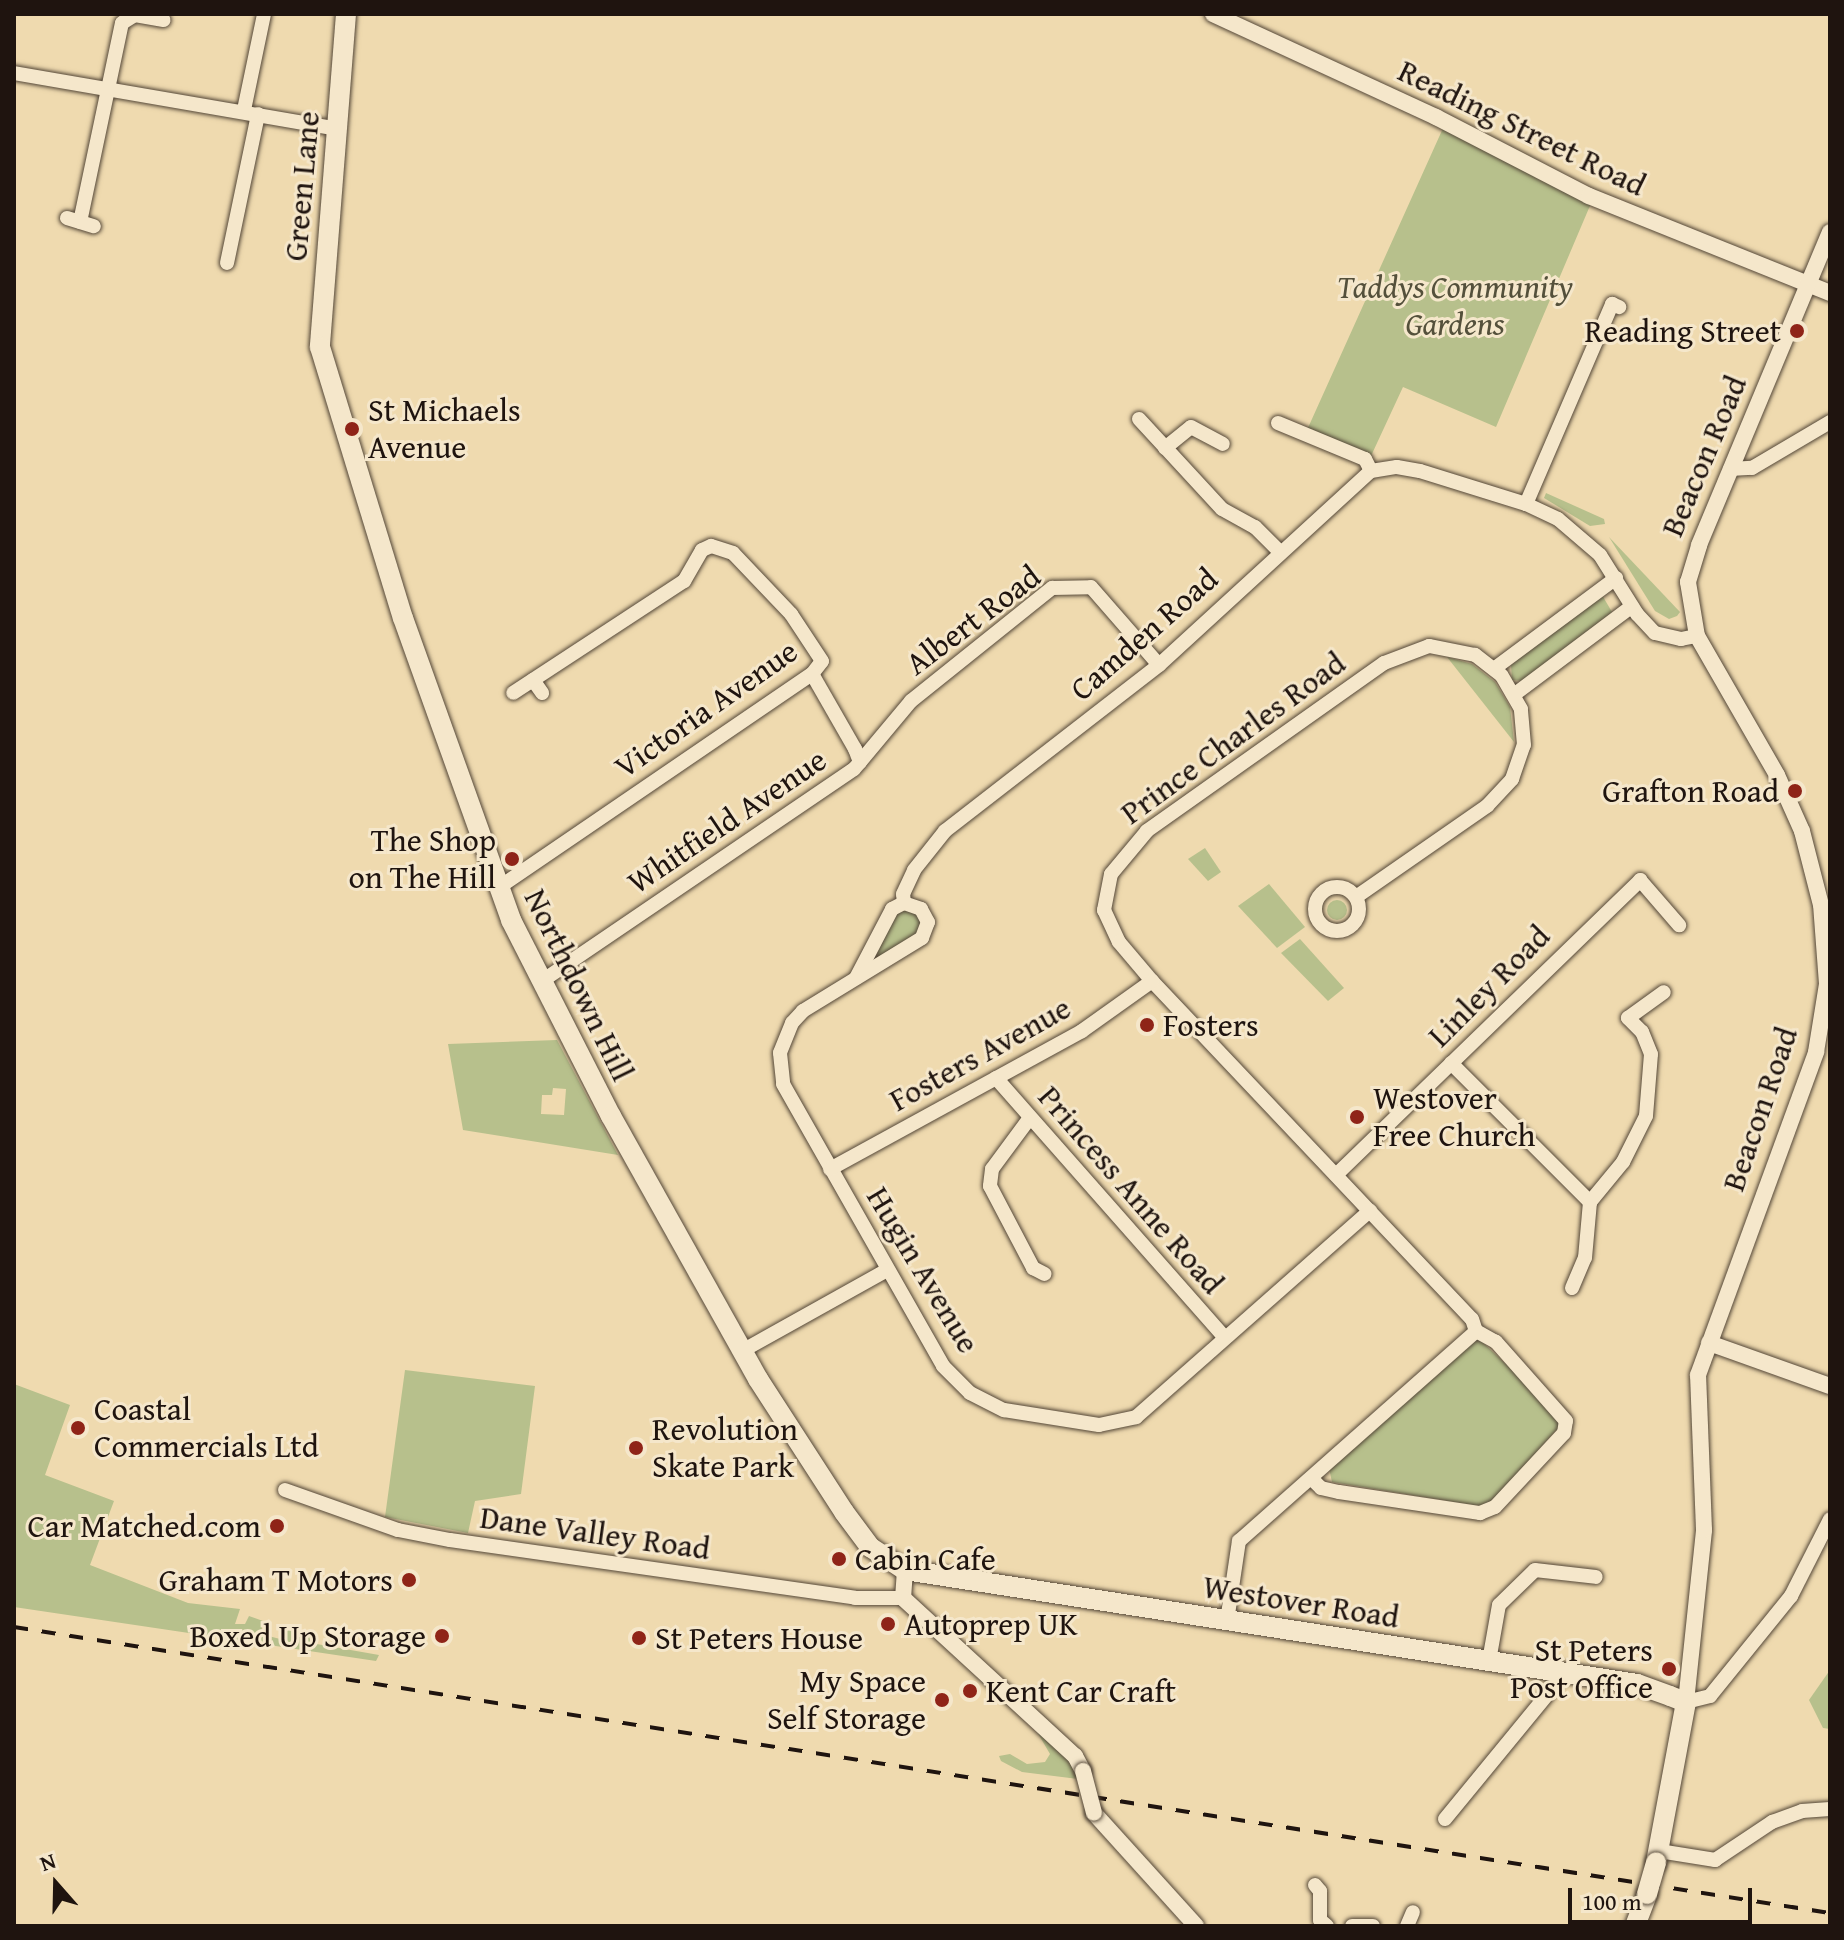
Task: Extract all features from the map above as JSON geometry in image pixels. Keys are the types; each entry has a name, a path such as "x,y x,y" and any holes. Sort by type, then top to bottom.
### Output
{"main road":[{"name":"Green Lane","path":"322,363 320,321 346,14"},
{"name":"Northdown Hill","path":"322,363 498,888 542,981 742,1351 852,1524 878,1554 905,1570"},
{"name":"Westover Road","path":"905,1570 1637,1684 1686,1702"},
{"name":"Beacon Road","path":"1635,1926 1657,1856 1686,1702"}],"street":[{"path":"227,263 264,14"},
{"name":"Reading Street Road","path":"1213,14 1423,110 1589,196 1808,286"},
{"path":"80,222 106,87 122,23 135,15 164,20"},
{"path":"14,73 337,129"},
{"name":"Beacon Road","path":"1686,1702 1704,1530 1698,1375 1816,1052 1827,1009 1826,945 1802,831 1777,775 1697,636 1689,599 1692,564 1830,232"},
{"path":"1808,286 1830,293"},
{"path":"1526,504 1612,304 1619,307"},
{"path":"1139,419 1222,509 1255,527 1279,551"},
{"path":"1730,469 1752,468 1830,422"},
{"path":"1278,423 1365,459 1371,471 1397,467 1420,471 1526,504 1583,538 1655,633 1681,639 1697,636"},
{"path":"1165,448 1191,427 1223,444"},
{"name":"Camden Road","path":"904,903 903,894 914,870 945,831 1159,665 1279,551 1371,471"},
{"name":"Victoria Avenue","path":"498,888 812,674 822,661 791,614 733,553 711,546 702,550 684,581 513,693"},
{"path":"1495,668 1616,578"},
{"name":"Albert Road","path":"860,762 911,701 1052,588 1091,587 1159,665"},
{"path":"1356,897 1505,789 1524,745 1515,694 1632,606"},
{"name":"Prince Charles Road","path":"1311,1478 1321,1488 1339,1492 1480,1513 1495,1507 1564,1433 1566,1421 1496,1342 1476,1331 1472,1319 1152,981 1119,942 1104,910 1111,874 1147,831 1394,656 1429,646 1453,647 1495,668 1515,694"},
{"name":"Whitfield Avenue","path":"542,981 860,762 812,674"},
{"path":"533,680 542,693"},
{"name":"Linley Road","path":"1336,1175 1640,880 1679,925"},
{"path":"856,978 889,912 904,903"},
{"name":"Hugin Avenue","path":"904,903 916,905 925,915 922,938 803,1011 784,1038 780,1053 783,1084 943,1366 970,1393 1004,1410 1099,1425 1136,1417 1370,1211"},
{"name":"Fosters Avenue","path":"830,1169 1082,1031 1152,981"},
{"path":"1572,1288 1585,1258 1590,1202 1623,1162 1648,1104 1651,1054 1642,1032 1628,1018 1664,992"},
{"path":"1451,1063 1590,1202"},
{"name":"Princess Anne Road","path":"996,1078 1225,1338"},
{"path":"1029,1119 992,1169 990,1186 1033,1268 1045,1274"},
{"path":"742,1351 887,1270"},
{"path":"1227,1621 1239,1541 1476,1331"},
{"path":"1709,1343 1830,1386"},
{"name":"Dane Valley Road","path":"285,1490 398,1530 450,1540 855,1598 903,1598"},
{"path":"1686,1702 1710,1696 1791,1596 1830,1519"},
{"path":"905,1570 903,1598 1075,1756 1083,1771 1094,1813 1196,1926"},
{"path":"1489,1661 1499,1605 1535,1570 1570,1579 1596,1577"},
{"path":"1445,1819 1564,1674"},
{"path":"1657,1856 1715,1860 1784,1816 1830,1809"},
{"path":"1315,1885 1320,1891 1320,1920 1327,1926"},
{"path":"1352,1926 1373,1926"}],"green space":[{"name":"Taddys Community Gardens","path":"1444,126 1592,201 1496,427 1403,387 1371,456 1307,430"},
{"path":"1546,493 1604,519 1605,524 1590,526 1544,498"},
{"path":"1609,537 1680,612 1677,616 1669,619 1655,611"},
{"path":"1602,595 1612,612 1523,681 1512,680 1511,665"},
{"path":"1447,657 1472,664 1495,682 1510,707 1514,742"},
{"path":"1205,848 1221,872 1208,881 1188,859"},
{"path":"1269,884 1305,927 1277,948 1238,906"},
{"path":"1337,900 1344,903 1347,910 1344,917 1337,920 1330,917 1327,910 1330,903"},
{"path":"909,909 921,917 922,931 874,961 895,913"},
{"path":"1300,939 1344,988 1328,1001 1281,953"},
{"path":"557,1040 618,1155 463,1130 448,1044","holes":["553,1088 566,1089 564,1115 541,1114 542,1095 552,1095"]},
{"path":"1478,1338 1557,1412 1559,1427 1491,1503 1485,1507 1332,1482 1329,1468"},
{"path":"405,1370 535,1386 521,1494 475,1501 468,1533 385,1517"},
{"path":"14,1384 70,1405 45,1475 114,1501 90,1565 188,1603 240,1609 235,1624 245,1624 249,1616 263,1621 261,1634 280,1639 288,1630 312,1636 311,1643 379,1655 376,1661 14,1607"},
{"path":"1830,1670 1830,1729 1823,1728 1809,1700"},
{"path":"1033,1725 1073,1765 1078,1779 1022,1772 1001,1761 999,1756 1010,1754 1027,1764 1045,1762 1050,1754"}],"railway":[{"path":"14,1627 1830,1913"}],"place":[{"name":"Reading Street","path":"1797,331"},
{"name":"St Michaels Avenue","path":"352,429"},
{"name":"Grafton Road","path":"1795,791"},
{"name":"The Shop on The Hill","path":"512,859"},
{"name":"Fosters","path":"1147,1025"},
{"name":"Westover Free Church","path":"1357,1117"},
{"name":"Coastal Commercials Ltd","path":"78,1428"},
{"name":"Revolution Skate Park","path":"636,1448"},
{"name":"Car Matched.com","path":"277,1526"},
{"name":"Cabin Cafe","path":"839,1559"},
{"name":"Graham T Motors","path":"409,1580"},
{"name":"Autoprep UK","path":"888,1624"},
{"name":"Boxed Up Storage","path":"442,1636"},
{"name":"St Peters House","path":"639,1638"},
{"name":"St Peters Post Office","path":"1669,1669"},
{"name":"Kent Car Craft","path":"970,1691"},
{"name":"My Space Self Storage","path":"942,1700"}]}
